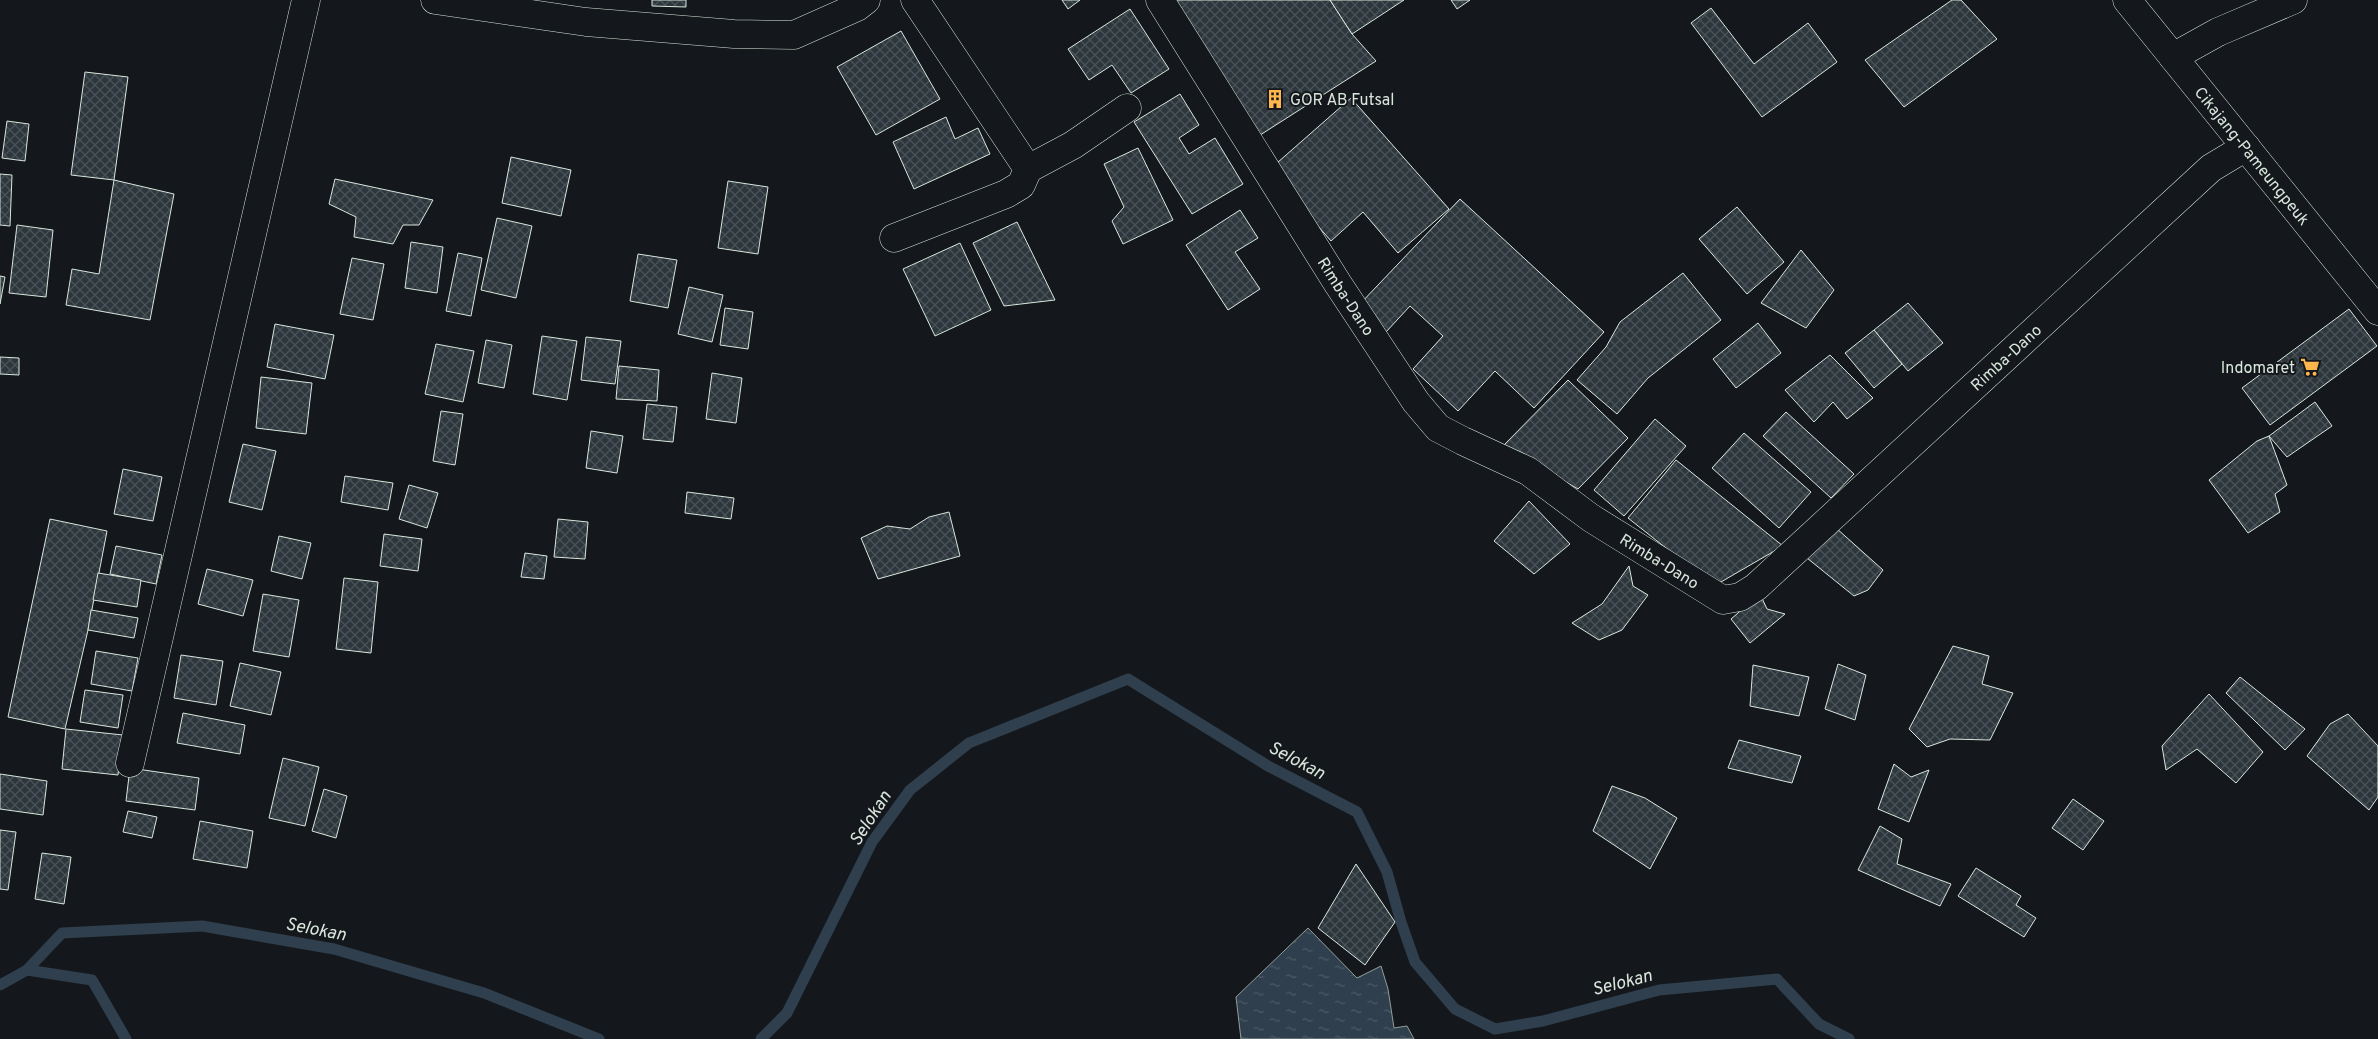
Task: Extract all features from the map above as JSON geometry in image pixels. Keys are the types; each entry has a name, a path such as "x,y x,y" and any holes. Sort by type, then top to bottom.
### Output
{"street":[{"path":"130,763 306,0"},
{"path":"435,0 586,22 734,34 784,35 794,35 856,7 866,0"},
{"path":"915,0 1028,169"},
{"name":"Rimba-Dano","path":"1160,0 1338,284 1416,402 1438,428 1528,471 1591,518 1723,600 1740,596 1756,587 2211,168 2246,147"},
{"name":"Cikajang-Pameungpeuk","path":"2127,0 2378,311"},
{"path":"2173,56 2218,32 2293,0"},
{"path":"894,238 1006,194 1021,185 1028,169 1073,145 1127,108"}],"water":[{"path":"1308,928 1357,978 1381,966 1388,989 1394,1028 1407,1026 1414,1039 1241,1039 1236,997"}],"building":[{"path":"652,0 686,0 686,7 652,6"},
{"path":"1062,0 1080,0 1068,9"},
{"name":"GOR AB Futsal","path":"1171,0 1330,0 1352,34 1376,61 1257,137"},
{"path":"1330,0 1404,0 1352,34"},
{"path":"1451,0 1470,0 1457,9"},
{"path":"1952,0 1961,0 1997,39 1904,107 1865,60"},
{"path":"1711,8 1754,64 1808,23 1837,62 1762,117 1691,23"},
{"path":"1130,9 1169,69 1131,93 1112,65 1089,80 1068,49"},
{"path":"901,31 940,99 876,135 837,67"},
{"path":"85,72 128,77 114,180 71,175"},
{"path":"1180,94 1199,125 1179,138 1189,154 1215,138 1243,184 1192,214 1134,122"},
{"path":"1351,98 1449,209 1398,253 1363,212 1331,241 1269,170"},
{"path":"946,117 955,139 978,128 990,154 914,189 893,142"},
{"path":"7,121 29,124 25,161 2,158"},
{"path":"1138,148 1173,220 1123,244 1112,221 1124,207 1104,164"},
{"path":"511,157 571,170 561,216 502,203"},
{"path":"0,174 12,175 10,226 0,225"},
{"path":"335,179 433,200 419,225 403,225 393,244 354,237 356,217 329,204"},
{"path":"114,180 174,194 150,320 66,305 72,269 99,274"},
{"path":"728,181 768,187 758,254 718,248"},
{"path":"1460,199 1604,332 1534,408 1495,371 1458,411 1413,369 1443,336 1410,306 1386,332 1358,306"},
{"path":"1737,207 1784,262 1747,294 1699,239"},
{"path":"1240,210 1258,238 1235,252 1260,289 1228,310 1186,245"},
{"path":"497,218 532,226 516,298 481,290"},
{"path":"1017,222 1055,300 1004,306 973,243"},
{"path":"17,225 53,230 46,297 9,293"},
{"path":"411,242 443,247 437,293 405,288"},
{"path":"960,243 991,310 935,336 903,269"},
{"path":"1801,250 1834,290 1806,328 1761,303"},
{"path":"458,253 482,258 471,316 446,311"},
{"path":"638,254 677,260 668,308 630,301"},
{"path":"352,258 384,264 373,320 340,314"},
{"path":"1683,273 1721,320 1648,378 1617,414 1577,380 1606,347 1620,322"},
{"path":"0,276 5,277 0,304"},
{"path":"689,287 723,295 712,342 678,334"},
{"path":"1908,303 1943,343 1908,371 1874,330"},
{"path":"725,308 753,312 748,349 720,345"},
{"name":"Indomaret","path":"2349,309 2377,346 2270,425 2242,388"},
{"path":"1758,323 1781,353 1736,388 1713,359"},
{"path":"275,324 334,335 325,379 267,367"},
{"path":"1874,330 1902,364 1874,388 1845,353"},
{"path":"542,336 577,341 567,400 533,394"},
{"path":"586,337 621,341 615,384 581,380"},
{"path":"486,340 512,345 504,388 478,383"},
{"path":"436,344 474,351 463,402 425,394"},
{"path":"1830,355 1873,398 1847,419 1833,402 1814,422 1785,390"},
{"path":"0,357 19,358 19,375 0,374"},
{"path":"619,366 659,370 657,401 616,399"},
{"path":"712,373 742,378 736,423 706,419"},
{"path":"261,377 312,383 306,434 256,428"},
{"path":"1568,380 1628,438 1578,489 1503,446"},
{"path":"2315,402 2332,426 2287,457 2269,436"},
{"path":"647,404 677,407 673,442 643,439"},
{"path":"441,411 463,414 455,465 433,461"},
{"path":"1786,412 1854,474 1831,498 1763,436"},
{"path":"1655,419 1686,446 1624,516 1594,490"},
{"path":"591,431 623,436 617,473 586,468"},
{"path":"1744,433 1811,492 1779,528 1712,468"},
{"path":"2269,436 2287,485 2275,494 2280,512 2248,533 2209,480 2257,441"},
{"path":"243,444 276,451 262,510 229,502"},
{"path":"1676,460 1783,546 1714,586 1628,518"},
{"path":"123,469 162,477 153,521 114,514"},
{"path":"345,476 393,483 388,510 341,502"},
{"path":"409,485 438,493 427,528 399,519"},
{"path":"687,492 734,498 731,519 685,513"},
{"path":"1529,501 1570,544 1534,574 1494,541"},
{"path":"949,512 960,556 878,579 861,538 887,526 910,529 929,517"},
{"path":"50,519 107,531 88,630 65,729 8,717"},
{"path":"558,519 588,522 585,559 554,557"},
{"path":"1836,528 1883,570 1868,590 1854,596 1807,558"},
{"path":"384,534 422,539 418,571 380,566"},
{"path":"279,536 311,543 302,579 271,571"},
{"path":"116,546 162,555 156,584 110,574"},
{"path":"525,553 547,556 544,579 521,577"},
{"path":"1629,566 1633,586 1648,595 1622,630 1599,640 1572,623 1602,604"},
{"path":"207,569 253,580 243,616 198,604"},
{"path":"98,573 141,580 137,607 93,600"},
{"path":"344,578 378,582 371,653 336,649"},
{"path":"263,594 299,600 289,657 253,651"},
{"path":"1760,594 1767,609 1785,614 1750,643 1731,619"},
{"path":"91,610 138,618 134,638 88,630"},
{"path":"1953,646 1989,656 1982,684 2013,693 1990,740 1950,739 1927,747 1909,729"},
{"path":"96,651 138,658 132,691 91,684"},
{"path":"181,655 223,661 216,705 174,698"},
{"path":"240,663 281,672 271,715 230,706"},
{"path":"1838,664 1866,675 1855,720 1825,709"},
{"path":"1753,665 1809,677 1799,716 1750,706"},
{"path":"2240,677 2305,729 2285,750 2226,693"},
{"path":"85,690 123,695 118,728 80,722"},
{"path":"2209,694 2263,752 2236,783 2197,749 2166,770 2162,746"},
{"path":"183,713 245,725 240,754 177,743"},
{"path":"2348,714 2378,746 2378,797 2369,810 2307,756 2330,724"},
{"path":"66,729 123,735 118,775 62,769"},
{"path":"1739,740 1801,756 1792,783 1728,768"},
{"path":"283,758 319,767 305,826 269,818"},
{"path":"1894,764 1911,777 1929,770 1909,822 1878,809"},
{"path":"130,768 199,778 195,810 126,801"},
{"path":"0,774 47,781 43,815 0,809"},
{"path":"1612,786 1645,798 1677,818 1650,869 1593,831"},
{"path":"324,789 347,796 336,838 312,831"},
{"path":"2073,799 2104,821 2083,850 2052,828"},
{"path":"128,811 157,817 152,838 123,832"},
{"path":"200,821 253,831 247,868 193,859"},
{"path":"1880,826 1902,839 1897,864 1951,884 1940,906 1858,870"},
{"path":"0,830 16,832 8,890 0,889"},
{"path":"42,853 71,857 64,904 35,899"},
{"path":"1356,864 1395,922 1365,965 1318,928"},
{"path":"1976,868 2021,896 2016,905 2036,918 2024,937 1958,896"}],"waterway":[{"name":"Selokan","path":"761,1039 787,1013 872,842 910,790 969,743 1128,679 1268,766 1357,812 1387,872 1415,962 1455,1009 1495,1029 1543,1021 1659,990 1777,979 1819,1024 1849,1039"},
{"name":"Selokan","path":"27,970 62,933 202,926 334,949 484,993 599,1039"},
{"path":"0,985 27,970 92,980 126,1039"}],"place":[{"name":"GOR AB Futsal","path":"1275,99"},
{"name":"Indomaret","path":"2310,367"}]}
